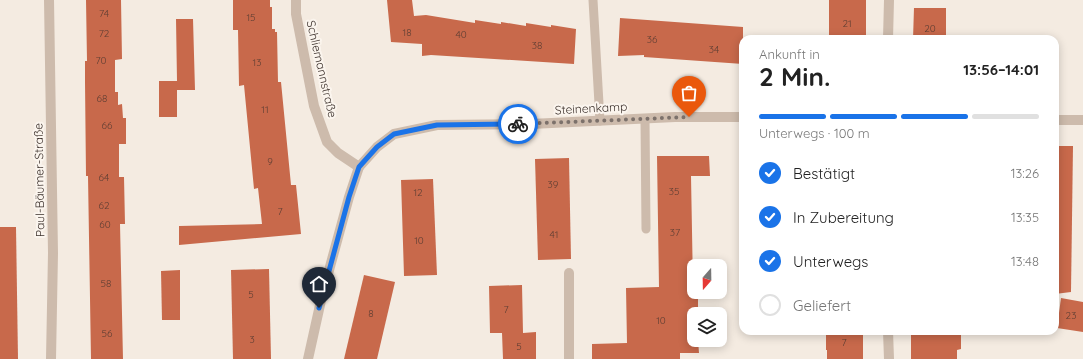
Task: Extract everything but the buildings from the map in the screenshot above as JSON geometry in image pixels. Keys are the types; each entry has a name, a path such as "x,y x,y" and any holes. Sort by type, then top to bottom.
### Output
{"street":[{"name":"Paul-Bäumer-Straße","path":"49,0 53,253 51,359"},
{"name":"Schliemannstraße","path":"296,0 296,14 314,106 327,142 338,153 359,167"},
{"path":"888,35 889,0"},
{"name":"Steinenkamp","path":"359,167 377,147 394,134 437,125 531,124 645,119 739,117"},
{"path":"1059,120 1083,120"},
{"path":"308,359 322,296 349,197 359,167"},
{"path":"569,273 569,359"},
{"path":"888,335 888,359"}],"lane":[{"path":"593,0 600,121"},
{"path":"645,119 646,229"}],"way so far":[{"path":"518,124 689,117"}],"route":[{"path":"319,308 340,235 349,197 359,167 377,147 394,134 437,125 518,124"}]}
